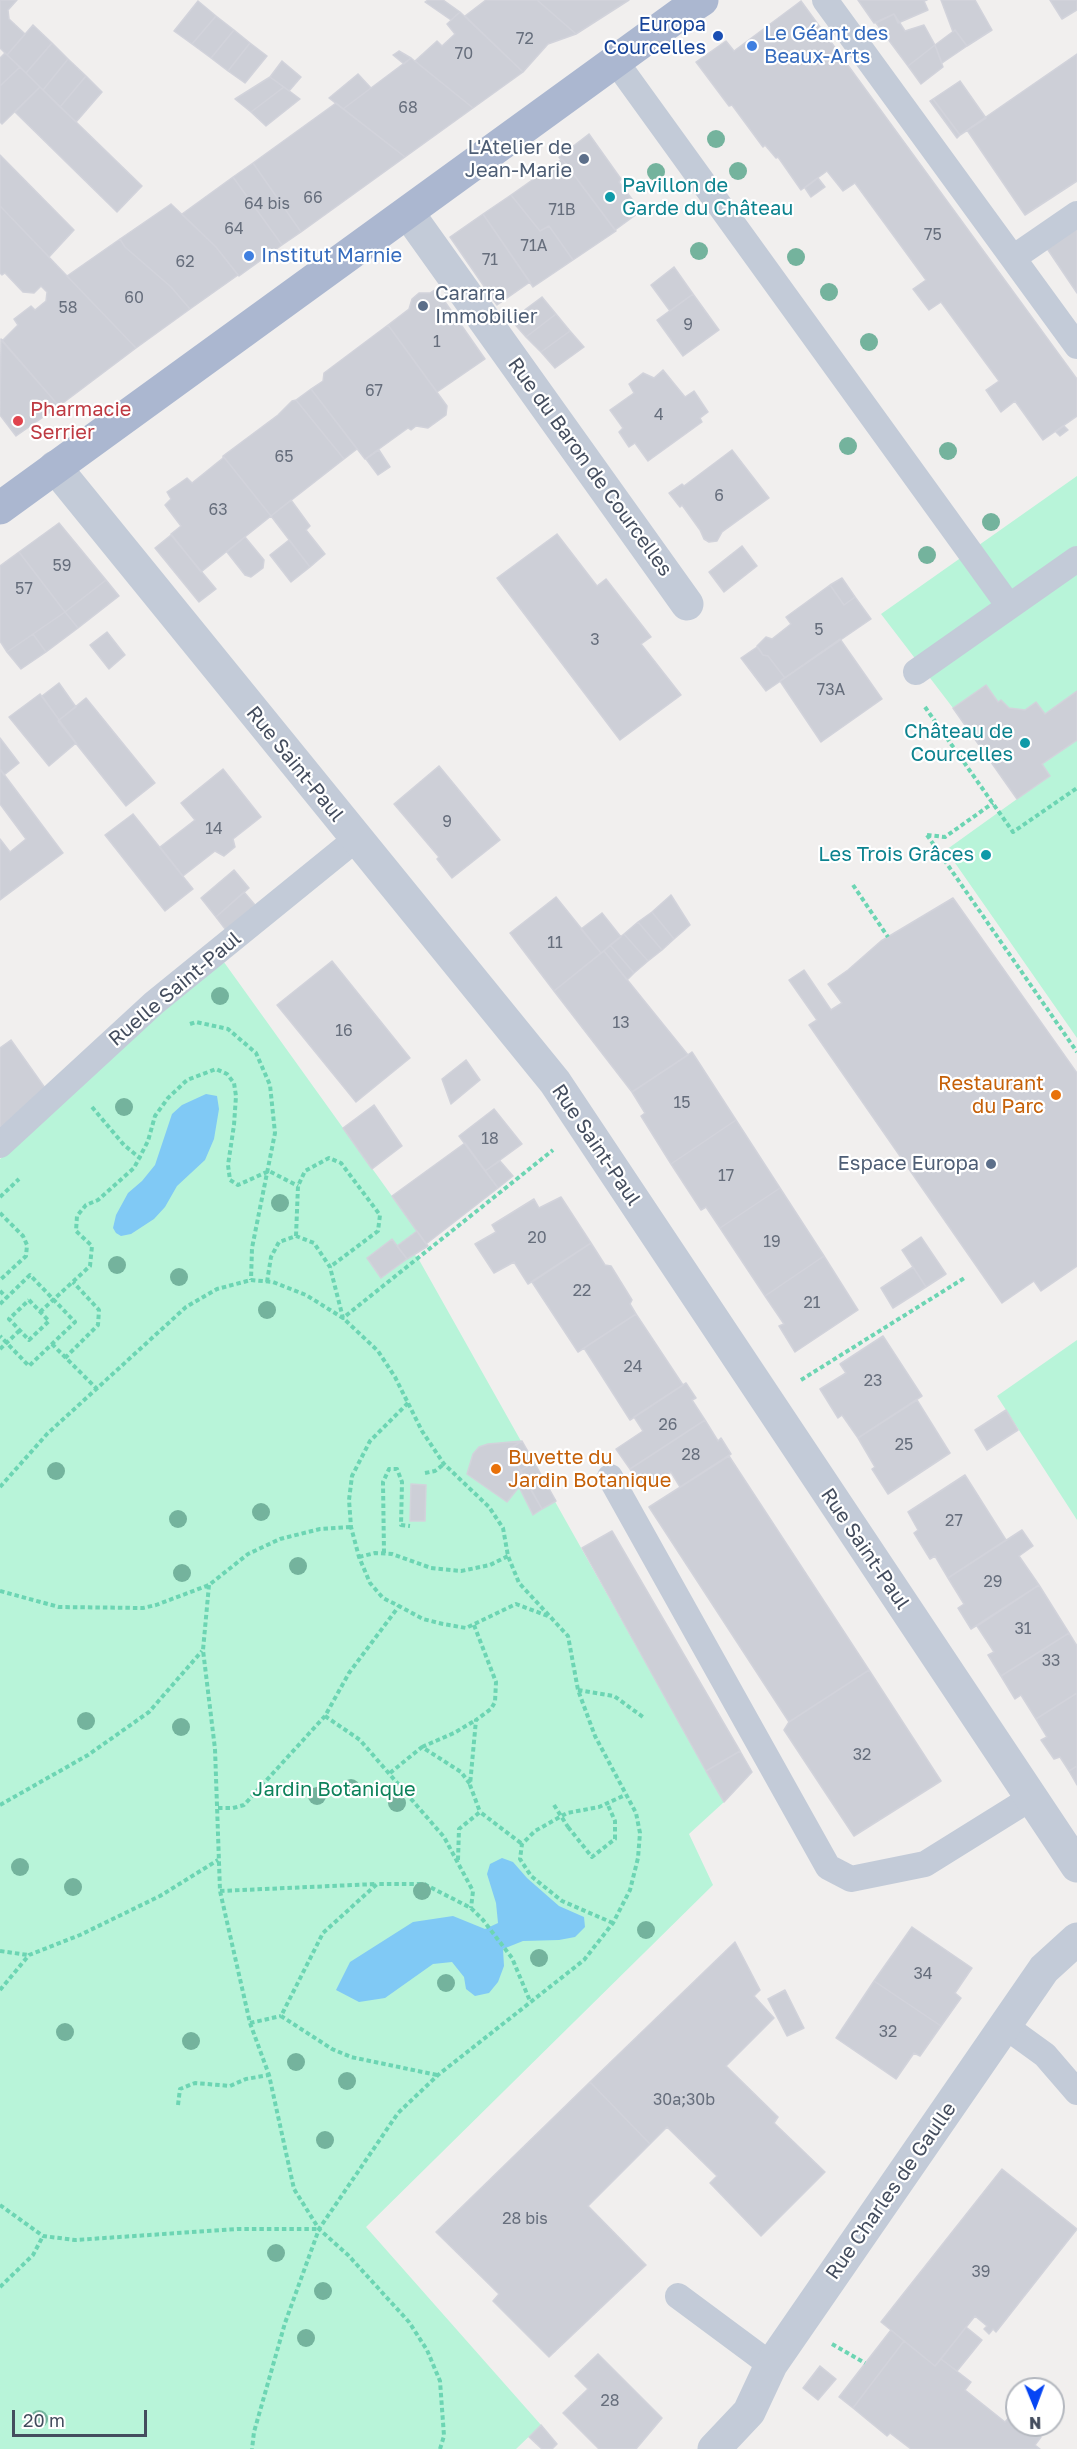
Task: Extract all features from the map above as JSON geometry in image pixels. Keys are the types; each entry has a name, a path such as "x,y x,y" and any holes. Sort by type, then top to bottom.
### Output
{"main road":[{"path":"0,508 702,0"}],"street":[{"name":"Rue du Baron de Courcelles","path":"408,213 687,604"},
{"name":"Rue Saint-Paul","path":"55,467 555,1082 1077,1866"},
{"name":"Rue Charles de Gaulle","path":"714,2449 749,2412 771,2366 1044,1969 1077,1939"}],"lane":[{"path":"825,0 1077,346"},
{"path":"616,62 1009,606"},
{"path":"1013,258 1077,214"},
{"path":"916,672 1077,559"},
{"name":"Ruelle Saint-Paul","path":"0,1145 154,1003 356,839"},
{"path":"610,1477 828,1867 851,1879 925,1864 1031,1798"},
{"path":"1005,2026 1045,2055 1077,2092"},
{"path":"678,2296 771,2366"}],"path":[{"path":"921,702 1013,832 1077,788"},
{"path":"993,803 945,837 927,835 1077,1052"},
{"path":"853,885 888,937"},
{"path":"187,1025 196,1022 228,1029 256,1053 270,1085 275,1133 252,1248 251,1280"},
{"path":"40,1312 90,1266 92,1246 76,1231 77,1216 86,1205 113,1188 134,1168 141,1159 155,1116 168,1098 187,1080 216,1069 227,1074 234,1083 234,1125 228,1165 230,1180 238,1185 269,1171"},
{"path":"84,1115 101,1098"},
{"path":"92,1107 124,1145 141,1159"},
{"path":"344,1318 560,1144 585,1128"},
{"path":"296,1236 298,1186 305,1172 329,1158 341,1163 380,1215 378,1231 330,1267"},
{"path":"269,1171 298,1186"},
{"path":"0,1197 25,1173"},
{"path":"0,1213 23,1236 27,1245 26,1256 0,1280"},
{"path":"267,1282 271,1257 279,1242 296,1236 314,1244 330,1267 344,1318"},
{"path":"0,1304 30,1275 75,1322 29,1366 0,1336"},
{"path":"766,1402 966,1277"},
{"path":"0,1487 47,1434 186,1306 217,1290 251,1280 288,1286 326,1305 344,1318 378,1351 395,1377 422,1431 444,1464 489,1507 503,1528 508,1556 519,1583 568,1636 578,1690 596,1736 636,1813 640,1833 638,1858 630,1890 612,1923 584,1960 438,2075 398,2113 319,2229 285,2323 254,2432 252,2449"},
{"path":"65,1358 98,1325 99,1310 72,1282"},
{"path":"0,1291 7,1298"},
{"path":"29,1300 49,1321 29,1340 19,1330 9,1319 29,1300"},
{"path":"0,1349 19,1330"},
{"path":"52,1344 97,1389"},
{"path":"408,1403 370,1441 352,1476 349,1500 351,1527 359,1557 370,1583 383,1598 423,1620 466,1628 516,1604 548,1617"},
{"path":"425,1473 435,1471 444,1464"},
{"path":"384,1553 383,1482 388,1469 397,1469 402,1482 401,1525 410,1526"},
{"path":"0,1590 59,1607 127,1609 156,1605 209,1585 248,1554 280,1539 320,1529 351,1527"},
{"path":"359,1557 375,1553 392,1554 431,1568 461,1571 490,1565 508,1556"},
{"path":"209,1585 203,1650 215,1749 220,1891 250,2023 269,2075 294,2189 319,2229 348,2255 409,2322 427,2350 440,2381 444,2436 440,2449"},
{"path":"218,1808 244,1805 325,1716 349,1673 399,1606"},
{"path":"390,1773 423,1747 476,1720 491,1709 495,1702 496,1682 474,1625"},
{"path":"0,1805 88,1755 149,1712 203,1650"},
{"path":"578,1690 614,1696 643,1717"},
{"path":"325,1716 360,1740 444,1837 473,1891 471,1908"},
{"path":"471,1785 476,1720"},
{"path":"423,1747 461,1772 471,1785 480,1812 522,1844"},
{"path":"612,1923 562,1901 531,1876 520,1859 522,1844 535,1831 567,1813 608,1803 625,1795"},
{"path":"554,1805 592,1857 615,1839 615,1821 608,1803"},
{"path":"458,1862 459,1829 480,1812"},
{"path":"0,1952 29,1955 80,1935 160,1896 218,1860"},
{"path":"281,2016 323,1933 376,1884"},
{"path":"220,1891 424,1884 471,1908 483,1920 512,1958 530,2001"},
{"path":"0,1990 29,1955"},
{"path":"250,2023 281,2016 332,2049 351,2056 438,2075"},
{"path":"178,2105 180,2089 195,2082 230,2086 246,2079 269,2075"},
{"path":"0,2205 43,2236 75,2240 238,2229 319,2229"},
{"path":"0,2287 33,2255 43,2236"},
{"path":"831,2343 865,2363"}],"green space":[{"path":"1077,476 1077,1038 946,850 1017,799 953,708 881,614"},
{"name":"Jardin Botanique","path":"221,958 417,1231 397,1246 392,1239 367,1258 381,1278 414,1254 418,1258 724,1802 689,1834 713,1885 366,2227 541,2425 516,2449 0,2449 0,1159 170,1000"},
{"path":"1077,1340 1077,1520 997,1396"}],"water":[{"path":"206,1094 217,1096 219,1109 214,1139 205,1160 177,1186 165,1207 154,1219 131,1234 121,1236 116,1233 113,1228 116,1215 128,1193 155,1165 172,1114 182,1105"},
{"path":"502,1858 513,1862 527,1878 559,1906 584,1917 585,1927 575,1937 523,1941 503,1949 504,1966 498,1982 489,1993 475,1996 466,1989 464,1977 452,1962 433,1964 385,1998 359,2002 336,1990 350,1962 413,1922 453,1916 485,1929 498,1923 496,1903 487,1874 490,1864"}],"building":[{"path":"0,0 17,0 8,10 9,19 25,34 7,55 0,48"},
{"path":"443,0 460,12 451,20 425,2"},
{"path":"486,0 537,0 576,34 548,44 523,72 465,16"},
{"path":"537,0 629,0 576,34"},
{"path":"858,0 927,0 924,1 928,10 898,23 894,14 874,23"},
{"path":"941,0 975,0 992,30 967,46 955,30 953,32"},
{"path":"1050,0 1077,0 1077,10 1062,19"},
{"path":"198,1 216,16 192,44 174,31"},
{"path":"801,1 1077,379 1077,416 1043,440 1015,401 1001,412 986,390 999,381 941,302 929,310 913,289 926,280 855,183 843,191 827,171 801,190 778,157 776,158 765,145 763,147 696,62 726,41 734,51"},
{"path":"460,12 523,72 473,108 415,61 437,41 442,46 455,34 447,24"},
{"path":"894,14 905,31 924,25 935,45 908,66 876,23"},
{"path":"216,16 234,30 211,58 192,44"},
{"path":"33,25 52,43 26,73 7,55"},
{"path":"234,30 250,43 228,71 211,58"},
{"path":"955,30 967,46 942,63 935,45"},
{"path":"52,43 68,59 43,90 26,73"},
{"path":"250,43 267,56 245,83 228,71"},
{"path":"935,45 943,67 921,84 908,66"},
{"path":"399,51 411,58 404,64 393,55"},
{"path":"5,53 20,67 0,86 0,58"},
{"path":"1077,54 1077,181 1025,215 967,130"},
{"path":"411,58 473,108 405,157 343,109"},
{"path":"68,59 86,76 60,107 43,90"},
{"path":"282,61 301,77 289,91 270,77"},
{"path":"20,67 40,87 2,124 0,122 0,86"},
{"path":"358,74 371,88 343,109 329,98"},
{"path":"86,76 102,92 76,122 60,107"},
{"path":"270,77 284,87 251,112 235,99"},
{"path":"960,81 986,118 960,135 933,99"},
{"path":"40,87 142,186 117,212 15,112"},
{"path":"284,87 300,99 266,126 251,112"},
{"path":"933,99 960,135 957,138 930,101"},
{"path":"336,103 405,157 301,232 253,163"},
{"name":"Pavillon de Garde du Château","path":"589,134 621,179 619,182 641,211 615,230 559,157"},
{"path":"0,155 74,230 49,257 0,206"},
{"path":"562,159 616,231 573,260 549,226 540,231 511,195"},
{"path":"253,163 301,232 282,245 233,177"},
{"path":"233,177 282,245 239,276 216,247 182,214"},
{"path":"818,178 825,187 811,197 805,188"},
{"path":"511,195 540,231 549,226 573,260 533,287 483,214"},
{"path":"171,204 216,247 238,275 190,309 171,287 125,247 120,239"},
{"path":"0,206 136,348 59,406 2,341 18,325 14,319 31,306 35,310 46,301 47,292 41,286 34,293 23,292 5,273 2,275 0,273"},
{"path":"483,214 530,282 497,305 450,237"},
{"path":"1077,224 1077,293 1044,244"},
{"path":"120,239 125,247 171,287 190,309 136,348 67,276"},
{"path":"674,267 693,294 670,311 651,285"},
{"path":"436,289 485,359 437,392 388,325 409,309 412,299 419,293 430,293"},
{"path":"693,294 719,330 683,356 657,320"},
{"path":"542,297 556,314 526,337 511,320"},
{"path":"556,314 570,331 541,352 526,337"},
{"path":"388,325 447,406 446,415 428,428 416,426 411,430 408,428 365,459 311,389 323,381 324,373"},
{"path":"570,331 584,347 555,368 541,352"},
{"path":"1,339 59,406 16,436 0,415"},
{"path":"663,370 685,397 694,391 708,412 700,418 702,422 648,461 635,443 629,447 619,432 623,428 610,410 634,393 629,384 643,373 654,378"},
{"path":"311,389 357,449 344,459 296,400"},
{"path":"296,400 344,459 271,516 223,456"},
{"path":"1064,426 1068,430 1060,436 1056,432"},
{"path":"379,450 390,467 378,475 366,459"},
{"path":"732,450 769,498 722,532 717,541 709,542 704,539 682,505 680,507 669,493 682,484 684,486"},
{"path":"223,456 271,516 201,572 171,534 181,526 165,505 171,499 167,492 187,478 192,483"},
{"path":"291,500 310,526 306,530 325,554 310,567 271,516"},
{"path":"59,523 106,580 65,612 19,552"},
{"path":"557,534 597,586 606,579 651,637 641,644 681,695 620,740 497,578"},
{"path":"171,535 216,589 199,602 155,548"},
{"path":"245,537 264,560 263,568 251,577 245,575 227,552"},
{"path":"289,540 310,567 291,582 270,555"},
{"path":"742,546 757,566 724,592 709,572"},
{"path":"19,552 65,612 7,652 0,641 0,566"},
{"path":"842,578 855,597 844,605 830,585"},
{"path":"106,580 119,596 78,628 65,612"},
{"path":"830,585 844,605 855,597 871,619 785,678 757,646 766,637 772,639 791,624 786,617"},
{"path":"65,612 78,628 46,652 33,634"},
{"path":"107,632 125,655 109,669 90,645"},
{"path":"33,634 46,652 21,669 7,652"},
{"path":"840,639 882,699 821,742 780,681"},
{"path":"757,647 763,655 768,656 785,678 766,691 741,658"},
{"path":"59,683 76,707 59,720 42,696"},
{"name":"Château de Courcelles","path":"986,685 998,702 1001,700 1009,708 1025,710 1036,702 1045,714 1077,691 1077,740 1042,764 1050,776 1017,799 953,708"},
{"path":"40,694 76,743 49,766 9,717"},
{"path":"86,698 155,783 126,806 58,721"},
{"path":"0,738 19,763 4,775 0,769"},
{"path":"439,766 500,840 452,878 437,859 439,857 394,804"},
{"path":"0,769 63,853 0,900 0,839 10,852 26,839 0,804"},
{"path":"223,769 261,817 233,839 235,847 224,856 215,851 183,876 160,847 195,820 181,803"},
{"path":"133,814 193,889 165,911 105,835"},
{"path":"234,870 249,888 216,917 201,898"},
{"path":"244,892 255,905 226,930 216,917"},
{"path":"671,895 690,925 674,939 652,912"},
{"path":"556,897 601,953 554,991 510,933"},
{"name":"Espace Europa","path":"953,898 1077,1073 1077,1266 1041,1291 1034,1281 1002,1303 809,1025 817,1020 789,980 804,970 831,1010 842,1003 828,984 881,941"},
{"path":"652,912 674,939 662,950 638,922"},
{"path":"602,913 621,937 601,953 581,929"},
{"path":"638,922 662,950 648,961 624,934"},
{"path":"624,934 648,961 634,973 610,945"},
{"path":"610,945 634,973 627,980 604,951"},
{"path":"604,951 688,1055 632,1092 554,991"},
{"path":"332,961 410,1058 356,1102 277,1005"},
{"path":"11,1040 45,1088 0,1128 0,1048"},
{"path":"692,1052 736,1120 671,1164 641,1116 645,1113 632,1092"},
{"path":"466,1060 480,1080 451,1104 442,1079"},
{"path":"374,1105 402,1146 372,1169 343,1128"},
{"path":"494,1109 522,1144 485,1171 459,1136"},
{"path":"736,1120 780,1188 720,1228 706,1207 701,1210 671,1164"},
{"path":"465,1143 498,1188 426,1244 392,1196"},
{"path":"500,1161 513,1176 498,1188 485,1171"},
{"path":"780,1188 824,1256 765,1296 720,1228"},
{"path":"561,1197 591,1243 528,1284 514,1262 494,1273 475,1244 496,1232 492,1225 534,1199 539,1208"},
{"path":"417,1231 428,1246 407,1259 397,1246"},
{"path":"921,1237 946,1274 926,1287 902,1250"},
{"path":"392,1239 407,1259 381,1278 367,1258"},
{"path":"591,1243 605,1265 611,1266 632,1300 630,1304 636,1314 578,1352 532,1282"},
{"path":"824,1256 858,1310 795,1352 779,1326 784,1324 765,1296"},
{"path":"913,1267 926,1287 893,1308 881,1288"},
{"path":"636,1314 683,1385 630,1420 584,1348"},
{"path":"883,1336 922,1396 858,1438 842,1415 838,1418 820,1389 846,1373 840,1364"},
{"path":"686,1383 696,1398 692,1400 705,1420 630,1469 616,1449 643,1431 634,1417"},
{"path":"917,1400 950,1453 888,1494 872,1469 875,1467 858,1438"},
{"path":"1006,1410 1018,1430 987,1450 975,1430"},
{"path":"705,1420 718,1441 721,1438 731,1454 680,1487 671,1472 643,1490 630,1469"},
{"path":"522,1441 534,1462 520,1471 509,1449"},
{"path":"522,1441 509,1449 542,1509 533,1515 519,1487 507,1502 467,1474 473,1454 479,1447"},
{"path":"729,1456 869,1670 789,1722 649,1507"},
{"path":"534,1462 556,1501 542,1509 520,1471"},
{"path":"965,1475 1006,1540 948,1578 935,1556 930,1559 914,1533 918,1530 908,1512"},
{"path":"411,1484 426,1485 425,1521 410,1521"},
{"path":"1022,1530 1033,1546 1019,1556 1039,1585 971,1629 958,1608 964,1604 948,1578"},
{"path":"612,1531 740,1751 706,1771 582,1548"},
{"path":"1039,1585 1069,1633 1001,1676 988,1655 994,1652 977,1626"},
{"path":"1069,1633 1077,1646 1077,1693 1036,1719 1021,1695 1015,1699 1001,1676"},
{"path":"869,1670 941,1781 854,1836 784,1730 789,1722"},
{"path":"1077,1693 1077,1766 1069,1771 1060,1757 1054,1759 1041,1740 1047,1737 1036,1719"},
{"path":"740,1751 752,1772 724,1802 706,1771"},
{"path":"1077,1766 1077,1785 1069,1771"},
{"path":"912,1927 972,1968 955,1993 961,1998 941,2026 874,1981"},
{"path":"735,1942 760,1990 754,1996 774,2018 726,2066 778,2117 774,2123 825,2172 761,2236 710,2183 717,2176 667,2127 650,2144 590,2082"},
{"path":"874,1981 941,2026 920,2056 914,2053 896,2079 836,2038"},
{"path":"785,1990 804,2028 787,2036 768,1999"},
{"path":"590,2082 650,2144 588,2206 646,2265 549,2357 493,2301 499,2294 436,2232"},
{"path":"1002,2169 1077,2229 996,2332 993,2329 989,2334 984,2329 987,2326 975,2316 935,2366 881,2322"},
{"path":"966,2327 982,2340 957,2371 941,2359"},
{"path":"891,2330 904,2341 853,2408 839,2397"},
{"path":"904,2341 935,2366 941,2359 971,2382 965,2390 1005,2422 1005,2437 1041,2437 1035,2445 1040,2449 911,2449 890,2433 887,2436 853,2408"},
{"path":"598,2354 662,2418 636,2449 599,2449 563,2413 588,2389 575,2376"},
{"path":"820,2366 836,2379 818,2400 803,2388"},
{"path":"541,2425 557,2444 552,2449 542,2449 529,2437"}],"place":[{"name":"Europa Courcelles","path":"718,36"},
{"name":"Le Géant des Beaux-Arts","path":"752,46"},
{"name":"L'Atelier de Jean-Marie","path":"584,159"},
{"name":"Pavillon de Garde du Château","path":"610,197"},
{"name":"Institut Marnie","path":"249,256"},
{"name":"Cararra Immobilier","path":"423,306"},
{"name":"Pharmacie Serrier","path":"18,421"},
{"name":"Château de Courcelles","path":"1025,743"},
{"name":"Les Trois Grâces","path":"986,855"},
{"name":"Restaurant du Parc","path":"1056,1095"},
{"name":"Espace Europa","path":"991,1164"},
{"name":"Buvette du Jardin Botanique","path":"496,1469"}]}
